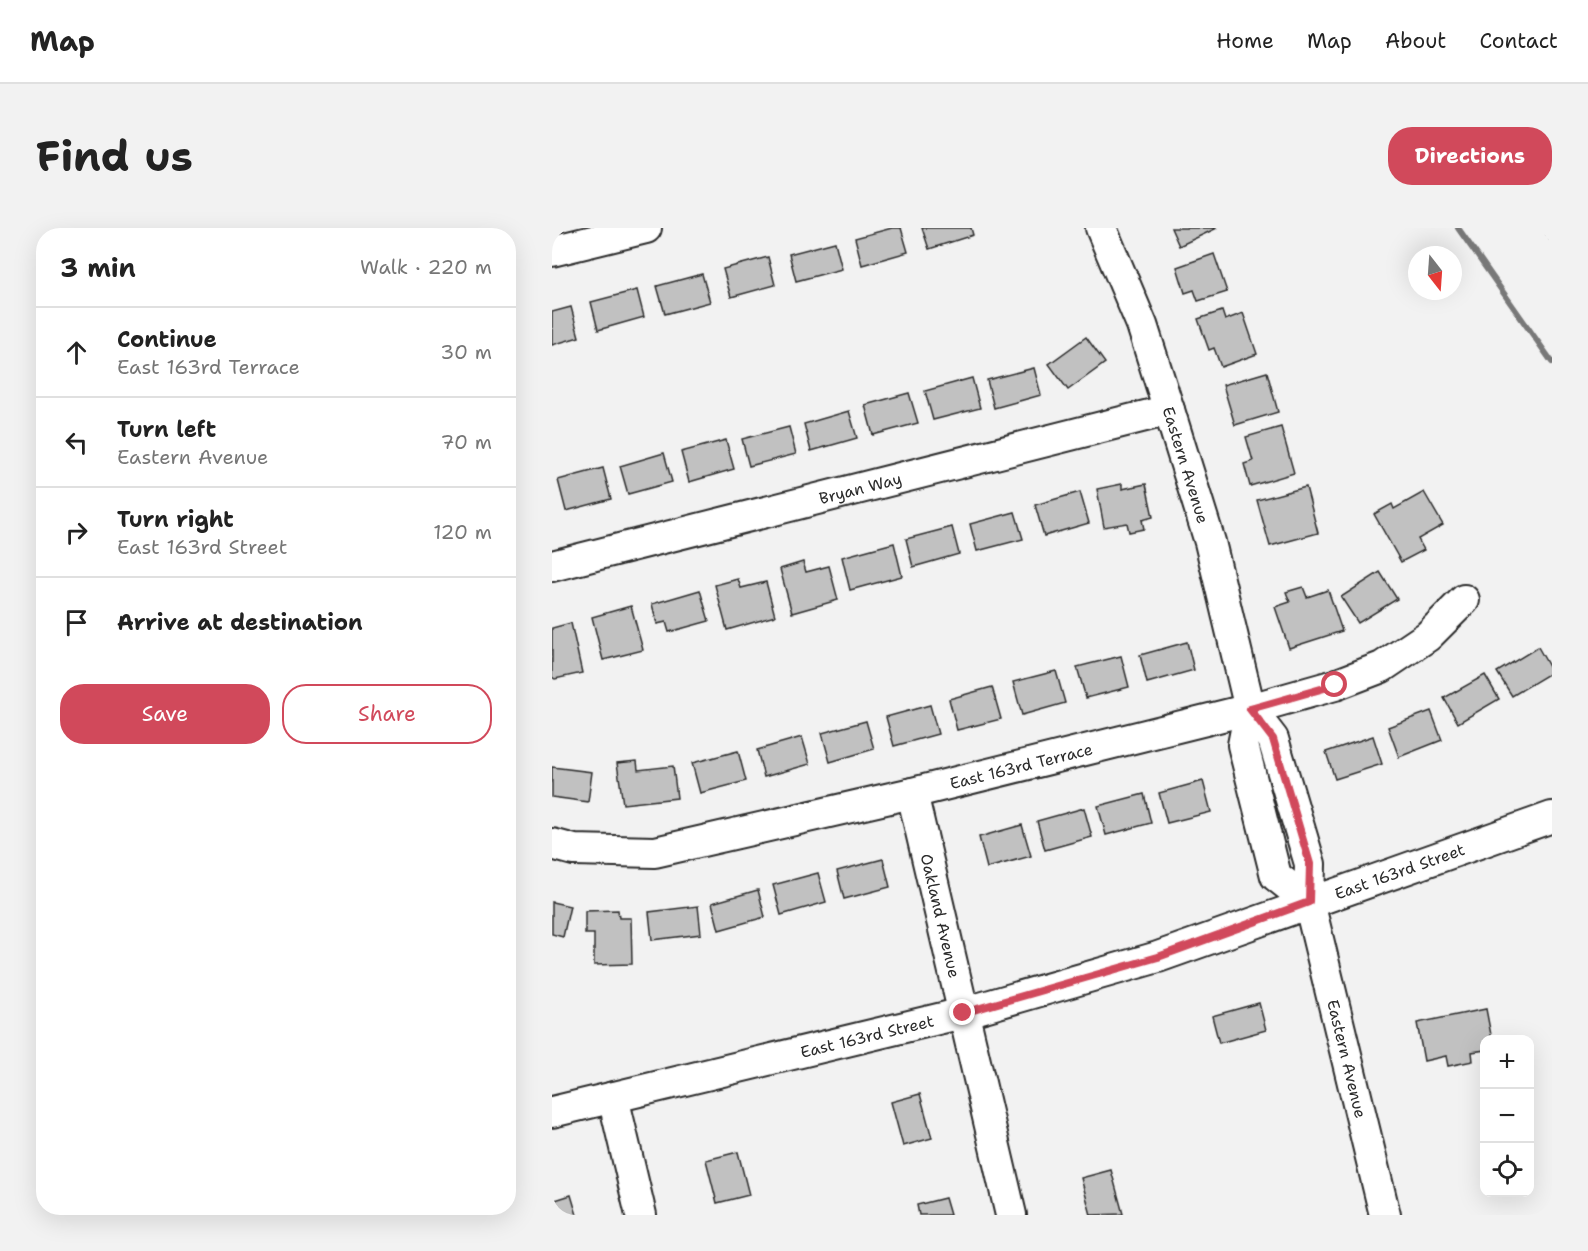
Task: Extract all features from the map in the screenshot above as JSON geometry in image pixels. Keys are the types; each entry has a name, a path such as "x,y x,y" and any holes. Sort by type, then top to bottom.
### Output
{"street":[{"path":"552,251 646,228"},
{"name":"Eastern Avenue","path":"1101,228 1142,325 1210,542 1250,709 1243,745 1276,876 1309,902 1385,1215"},
{"name":"Bryan Way","path":"552,566 1169,410"},
{"name":"East 163rd Terrace","path":"552,844 574,850 655,852 912,793 1250,709 1335,685 1382,667 1428,636 1464,600"},
{"name":"Oakland Avenue","path":"912,793 1011,1215"},
{"name":"East 163rd Street","path":"552,1112 963,1013 1158,957 1552,817"},
{"path":"613,1097 641,1215"}],"path":[{"path":"1544,228 1552,241"}],"building":[{"path":"892,228 901,228 908,252 862,265 855,238"},
{"path":"922,228 971,228 973,235 929,249"},
{"path":"1171,228 1217,228 1179,246"},
{"path":"835,242 842,269 796,281 789,254"},
{"path":"1214,254 1227,292 1198,301 1194,290 1185,293 1177,267"},
{"path":"768,257 775,285 731,297 723,269"},
{"path":"702,274 710,302 665,314 657,286"},
{"path":"637,290 644,317 598,330 591,302"},
{"path":"571,307 579,337 552,345 552,312"},
{"path":"1222,311 1225,320 1243,313 1257,354 1221,367 1214,348 1209,350 1198,319"},
{"path":"1086,337 1105,363 1068,390 1049,364"},
{"path":"1034,368 1041,395 994,408 987,380"},
{"path":"1267,372 1278,412 1235,425 1223,385"},
{"path":"972,378 980,408 933,420 925,391"},
{"path":"909,393 918,423 873,435 865,405"},
{"path":"849,411 857,438 811,451 804,424"},
{"path":"789,427 796,454 749,466 742,439"},
{"path":"1281,427 1294,473 1250,486 1244,464 1253,461 1246,437"},
{"path":"726,440 734,469 689,482 681,452"},
{"path":"664,453 672,482 628,494 620,466"},
{"path":"603,468 611,499 566,511 558,480"},
{"path":"1122,484 1122,489 1146,484 1153,517 1142,520 1144,529 1129,532 1127,523 1104,527 1097,489"},
{"path":"1306,487 1318,533 1270,546 1257,500"},
{"path":"1080,492 1089,523 1044,536 1035,505"},
{"path":"1424,492 1443,525 1418,539 1424,550 1401,562 1374,514 1392,504 1394,509"},
{"path":"1015,512 1023,539 977,551 970,524"},
{"path":"952,527 959,554 913,567 906,539"},
{"path":"894,543 902,576 850,590 842,557"},
{"path":"803,562 806,572 829,566 838,600 792,613 780,569"},
{"path":"1380,572 1397,599 1358,623 1341,597"},
{"path":"738,579 741,588 766,582 775,616 727,630 715,585"},
{"path":"1303,587 1307,597 1328,590 1342,631 1289,648 1275,607 1290,602 1286,592"},
{"path":"700,590 709,621 669,632 666,622 657,624 652,604"},
{"path":"631,606 643,650 603,660 592,617"},
{"path":"571,623 582,673 555,679 552,677 552,628"},
{"path":"1187,642 1194,670 1147,683 1140,655"},
{"path":"1538,647 1552,672 1512,696 1497,672"},
{"path":"1121,656 1129,687 1086,698 1077,667"},
{"path":"1056,671 1065,703 1022,715 1013,682"},
{"path":"1485,675 1499,699 1458,723 1444,698"},
{"path":"992,687 1001,719 957,730 949,699"},
{"path":"930,705 938,734 894,746 886,717"},
{"path":"1431,711 1442,740 1399,757 1388,727"},
{"path":"866,721 874,749 830,762 822,733"},
{"path":"1373,736 1382,764 1335,779 1326,752"},
{"path":"802,737 810,764 764,777 757,750"},
{"path":"738,751 746,781 700,793 692,763"},
{"path":"637,761 638,770 673,766 677,798 623,804 617,763"},
{"path":"552,767 592,772 588,802 552,797"},
{"path":"1203,781 1211,812 1167,823 1159,793"},
{"path":"1144,794 1151,823 1106,835 1098,806"},
{"path":"1084,808 1092,837 1045,850 1037,821"},
{"path":"1022,825 1031,856 987,868 979,837"},
{"path":"883,859 890,887 844,899 837,871"},
{"path":"818,873 826,902 781,915 773,885"},
{"path":"758,890 765,917 719,930 712,903"},
{"path":"552,902 570,906 563,937 552,934"},
{"path":"698,906 701,934 652,940 649,912"},
{"path":"618,910 619,918 631,918 632,964 594,965 594,934 585,934 585,911"},
{"path":"1259,1003 1266,1030 1219,1043 1212,1016"},
{"path":"1486,1009 1491,1035 1480,1035 1480,1051 1472,1052 1473,1061 1448,1066 1446,1056 1424,1061 1417,1023"},
{"path":"920,1094 932,1138 903,1146 891,1102"},
{"path":"738,1152 749,1195 717,1203 706,1160"},
{"path":"1111,1170 1123,1214 1091,1215 1081,1178"},
{"path":"571,1195 577,1215 552,1215 552,1201"},
{"path":"945,1198 950,1215 919,1215 917,1205"}],"waterway":[{"path":"1458,228 1552,362"}],"route":[{"path":"963,1013 1158,957 1309,902 1310,864 1273,739 1250,709 1335,685"}]}
